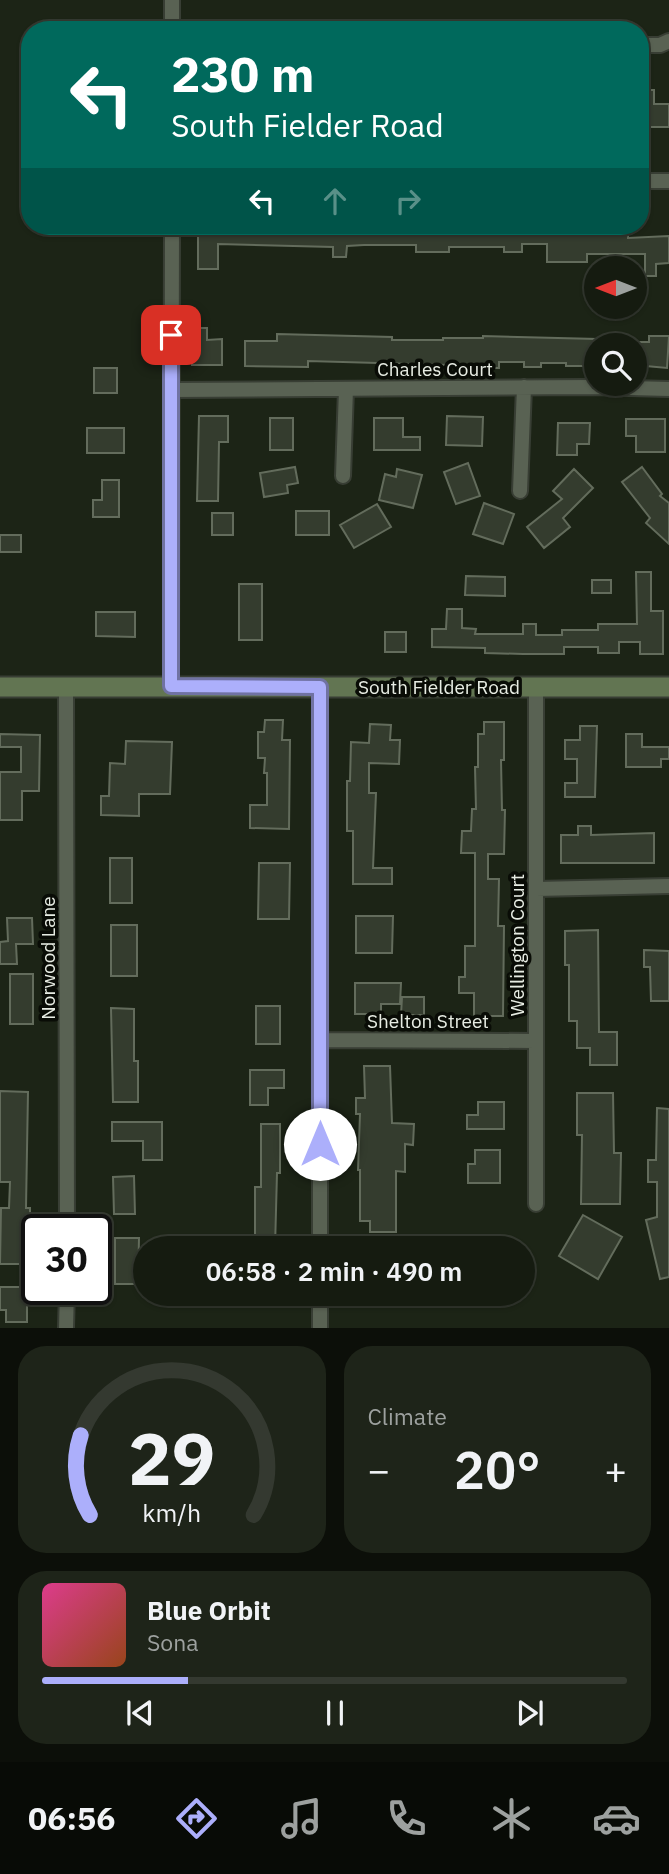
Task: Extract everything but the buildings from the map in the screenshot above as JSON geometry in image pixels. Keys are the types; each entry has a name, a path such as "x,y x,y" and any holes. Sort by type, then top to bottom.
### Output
{"main road":[{"name":"South Fielder Road","path":"0,687 669,687"}],"street":[{"path":"172,0 172,21"},
{"path":"649,45 660,45 669,41"},
{"path":"649,181 669,181"},
{"path":"171,686 172,235"},
{"path":"520,491 524,387"},
{"name":"Charles Court","path":"171,390 524,387 669,389"},
{"path":"343,476 346,389"},
{"name":"Norwood Lane","path":"66,685 67,1214"},
{"path":"320,687 320,1236"},
{"name":"Wellington Court","path":"536,687 536,1204"},
{"path":"536,888 669,886"},
{"name":"Shelton Street","path":"320,1040 536,1041"},
{"path":"66,1305 66,1328"},
{"path":"320,1306 320,1328"}],"route":[{"path":"171,335 171,686 320,687 320,1144"}]}
